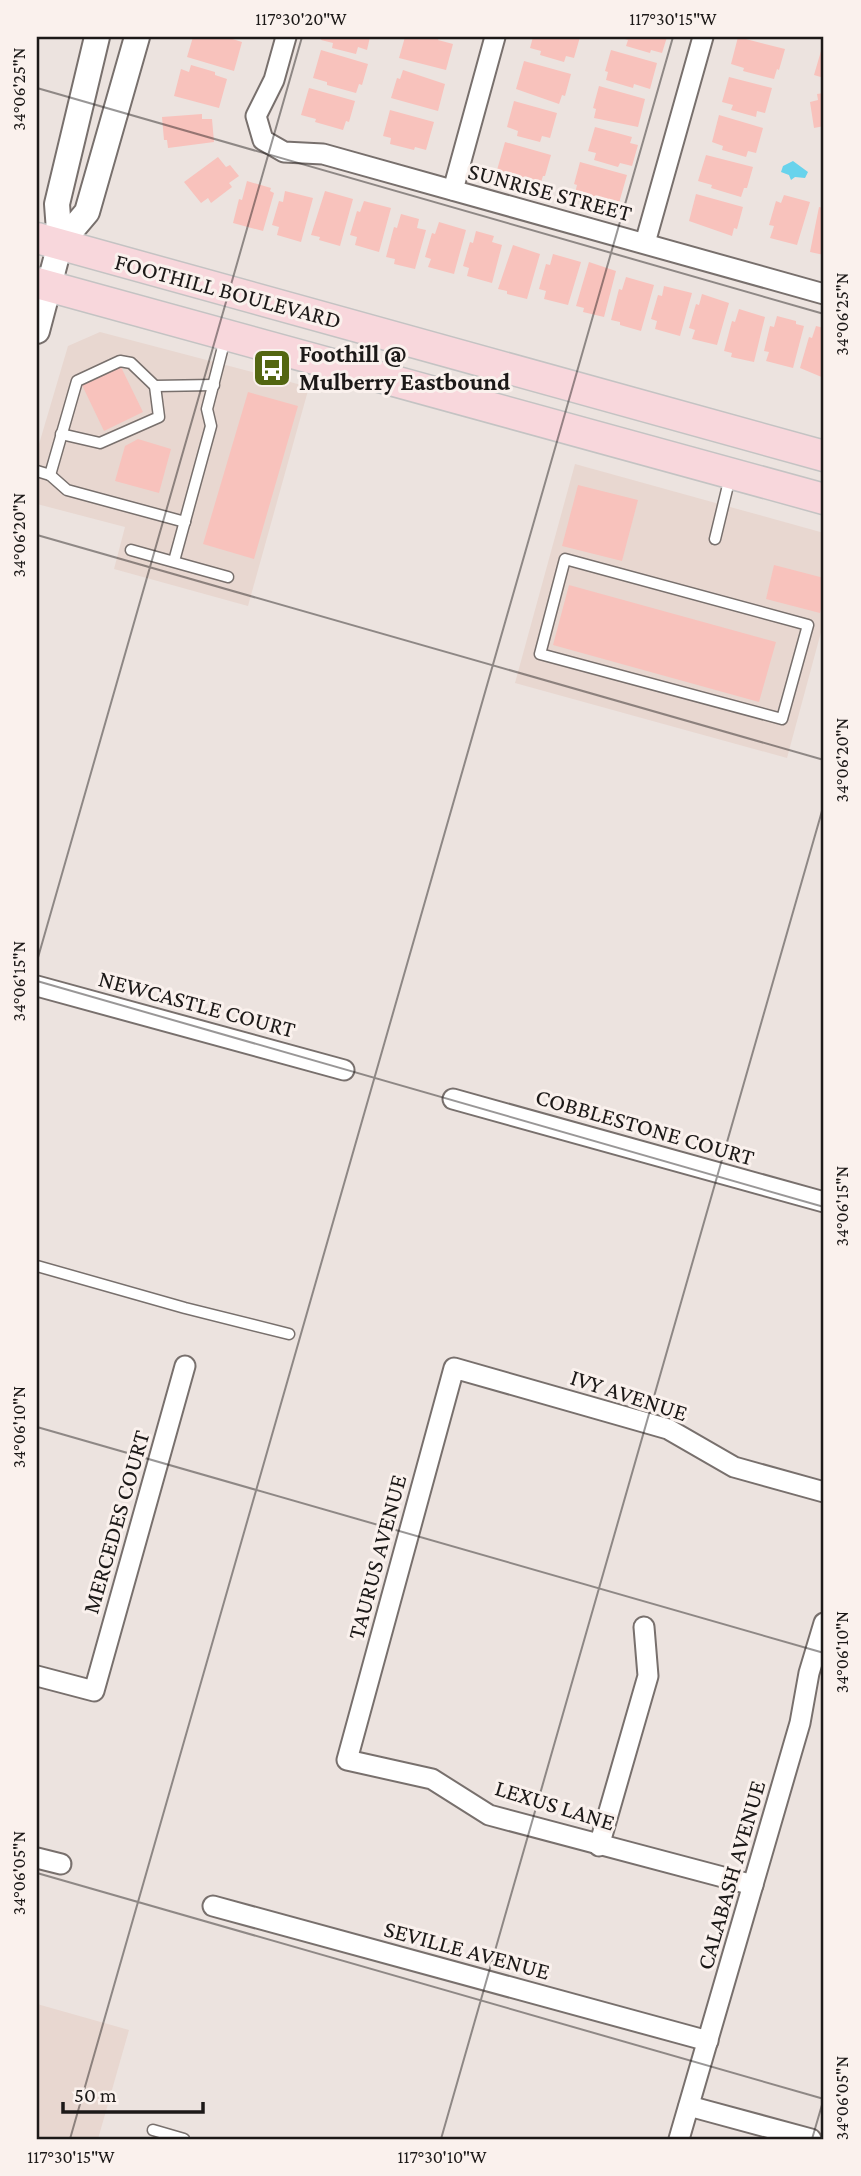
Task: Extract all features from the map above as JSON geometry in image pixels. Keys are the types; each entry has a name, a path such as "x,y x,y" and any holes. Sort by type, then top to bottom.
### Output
{"main road":[{"name":"FOOTHILL BOULEVARD","path":"49,241 824,456"},
{"name":"FOOTHILL BOULEVARD","path":"43,284 824,499"}],"street":[{"path":"37,331 49,241 97,37"},
{"path":"49,241 87,212 137,37"},
{"name":"SUNRISE STREET","path":"286,37 274,80 256,116 263,140 284,152 323,154 824,293"},
{"path":"453,190 495,37"},
{"path":"645,243 703,37"},
{"name":"NEWCASTLE COURT","path":"37,986 344,1070"},
{"name":"COBBLESTONE COURT","path":"453,1099 824,1202"},
{"name":"MERCEDES COURT","path":"37,1676 94,1691 185,1366"},
{"name":"IVY AVENUE","path":"454,1368 668,1429 734,1467 824,1492"},
{"name":"TAURUS AVENUE","path":"347,1760 454,1368"},
{"name":"CALABASH AVENUE","path":"679,2139 800,1723 809,1673 824,1623"},
{"path":"599,1846 648,1676 644,1627"},
{"name":"LEXUS LANE","path":"347,1760 432,1779 489,1815 753,1885"},
{"path":"37,1858 61,1864"},
{"name":"SEVILLE AVENUE","path":"213,1906 708,2041"},
{"path":"689,2106 811,2139"}],"lane":[{"path":"174,561 211,426 207,409 226,335"},
{"path":"50,475 61,434 77,381 120,360 131,363 155,386 159,417 100,443 61,434"},
{"path":"155,386 214,385"},
{"path":"37,471 50,475 67,490 185,522"},
{"path":"715,539 731,473"},
{"path":"131,550 228,577"},
{"path":"565,559 645,581 808,625 782,719 540,654 565,559"},
{"path":"37,1266 289,1334"},
{"path":"153,2130 184,2139"}],"shaded area":[{"path":"100,332 309,387 248,606 114,569 125,527 37,504 37,451 68,346"},
{"path":"575,464 824,533 824,621 787,758 515,683"},
{"path":"37,2004 129,2030 98,2139 37,2139"}],"water":[{"path":"793,161 808,172 805,178 795,177 791,180 789,175 781,172 783,166"}],"building":[{"path":"193,37 226,37 242,42 234,71 187,57"},
{"path":"322,37 370,37 367,50 358,47 356,54 332,48 333,43 321,40"},
{"path":"405,37 439,37 438,40 453,44 446,70 399,58"},
{"path":"533,37 580,37 574,58 566,56 564,62 540,55 541,51 530,48"},
{"path":"619,37 667,37 662,53 651,50 650,53 626,46 628,40"},
{"path":"738,37 785,49 774,79 743,71 744,68 731,64"},
{"path":"321,50 368,64 362,85 359,84 356,93 313,78"},
{"path":"611,50 657,63 650,89 634,84 633,88 606,80 608,72 605,71"},
{"path":"821,51 824,52 824,78 814,75"},
{"path":"524,61 571,74 565,96 562,95 559,104 516,89"},
{"path":"191,65 215,72 215,75 227,79 219,108 174,96 181,69 189,72"},
{"path":"403,70 445,84 438,111 391,98 397,78 400,79"},
{"path":"729,77 772,88 765,113 757,111 756,117 731,110 733,105 722,102"},
{"path":"599,86 645,99 638,127 594,118 596,109 593,108"},
{"path":"309,88 355,101 349,122 346,121 343,130 301,115"},
{"path":"824,93 824,126 814,128 810,102 818,100 817,94"},
{"path":"514,101 557,113 550,138 542,136 540,142 517,136 518,131 507,127"},
{"path":"390,110 434,122 426,150 390,144 391,138 383,136"},
{"path":"202,114 202,119 212,119 214,142 168,148 167,140 164,140 162,117"},
{"path":"719,115 763,128 756,153 748,151 746,157 722,150 723,146 712,142"},
{"path":"595,127 632,137 630,143 638,145 632,166 620,163 618,167 594,160 596,153 588,151"},
{"path":"505,142 551,155 540,185 497,170"},
{"path":"706,155 753,167 747,188 744,188 741,197 698,181"},
{"path":"218,157 226,167 230,165 239,176 229,183 232,187 211,203 208,198 201,203 184,182"},
{"path":"580,162 627,175 619,203 606,199 605,202 575,193 577,185 574,184"},
{"path":"247,181 271,188 270,191 274,193 263,231 233,223"},
{"path":"285,191 313,198 301,242 277,235 279,227 272,225"},
{"path":"325,191 353,199 340,246 311,235"},
{"path":"696,194 743,207 737,229 734,228 732,236 689,221"},
{"path":"784,195 810,202 797,245 770,238 774,226 769,225 776,201 781,203"},
{"path":"364,201 391,208 379,252 355,245 357,237 350,235 357,211 360,212"},
{"path":"819,207 824,208 824,255 810,252"},
{"path":"401,214 419,219 417,228 426,230 415,269 394,264 395,259 386,257 394,227 397,228"},
{"path":"439,222 466,230 454,274 428,267 431,259 425,257 432,233 435,234"},
{"path":"476,231 494,236 492,242 502,245 492,283 467,276 469,268 463,266"},
{"path":"513,245 540,254 527,299 498,289"},
{"path":"553,254 581,262 568,305 544,299 546,291 539,289 546,264 550,265"},
{"path":"589,262 616,271 604,317 583,312 584,308 576,306"},
{"path":"626,277 654,285 641,331 611,320 619,289 622,290"},
{"path":"664,286 692,293 680,336 655,329 657,321 651,319 658,295 662,296"},
{"path":"702,294 729,303 717,345 692,339 695,330 689,328"},
{"path":"739,309 765,317 754,362 731,357 732,353 724,351 732,321 735,322"},
{"path":"777,316 804,326 793,368 766,361 769,352 764,351 770,326 774,327"},
{"path":"816,326 824,328 824,378 800,368 809,337 812,338"},
{"path":"121,367 143,412 104,431 82,385"},
{"path":"248,392 298,406 254,559 203,544"},
{"path":"138,439 171,449 159,493 115,481 125,446"},
{"path":"578,485 638,500 622,561 562,546"},
{"path":"774,565 824,578 820,613 766,599"},
{"path":"569,585 776,642 759,702 553,645"}],"place":[{"name":"Foothill @ Mulberry Eastbound","path":"272,368"}]}
